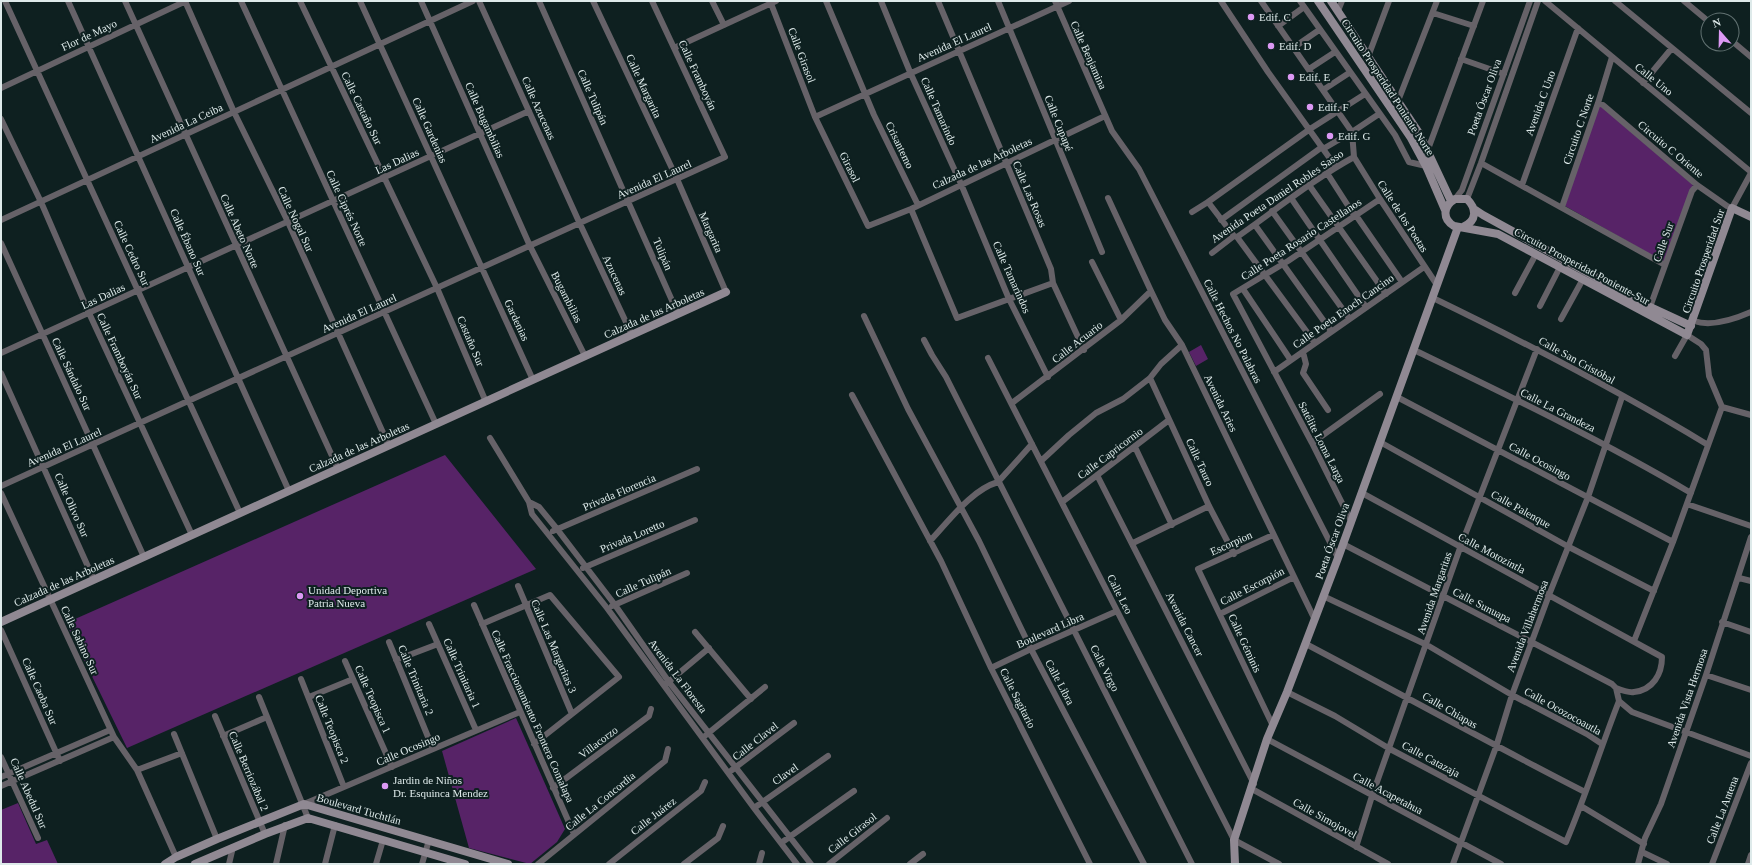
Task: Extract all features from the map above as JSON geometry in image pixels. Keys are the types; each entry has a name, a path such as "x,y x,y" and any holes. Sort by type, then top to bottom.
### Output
{"street":[{"name":"Calle Cedro Sur","path":"5,1 240,513"},
{"name":"Calle Ébano Sur","path":"68,1 289,491"},
{"name":"Calle Abeto Norte","path":"125,1 338,469"},
{"name":"Flor de Mayo","path":"1,88 185,1"},
{"name":"Calle Nogal Sur","path":"185,1 234,112 288,222 389,446"},
{"name":"Calle Ciprés Norte","path":"241,1 436,424"},
{"name":"Calle Castaño Sur","path":"300,1 437,288"},
{"name":"Calle Gardenias","path":"360,1 482,268"},
{"name":"Calle Bugambilias","path":"421,1 530,246"},
{"name":"Avenida La Ceiba","path":"1,220 473,1"},
{"name":"Calle Azucenas","path":"479,1 580,224"},
{"name":"Calle Tulipán","path":"539,1 629,201"},
{"name":"Calle Margarita","path":"593,1 677,179"},
{"name":"Calle Framboyán","path":"652,1 726,157"},
{"path":"712,1 724,25"},
{"name":"Crisantemo","path":"826,1 874,115 918,205"},
{"name":"Calle Tamarindo","path":"881,1 910,72 961,184"},
{"name":"Calle Las Rosas","path":"938,1 1050,269 1053,283 1084,350"},
{"name":"Calle Cupapé","path":"998,1 1102,252"},
{"name":"Avenida El Laurel","path":"815,117 910,72 959,52 1056,4 1069,1"},
{"path":"1221,1 1268,72 1336,167"},
{"path":"1300,1 1349,73 1395,136 1409,162 1426,166"},
{"name":"Circuito Prosperidad Poniente Norte","path":"1318,1 1394,112 1426,166 1445,210"},
{"name":"Circuito Prosperidad Poniente Norte","path":"1331,1 1419,133 1453,200"},
{"path":"1338,11 1342,1"},
{"path":"1368,57 1389,1"},
{"path":"1398,101 1437,1"},
{"path":"1428,152 1483,1"},
{"name":"Poeta Óscar Oliva","path":"1453,200 1462,190 1530,1"},
{"name":"Poeta Óscar Oliva","path":"1467,199 1538,1"},
{"name":"Calle Uno","path":"1545,1 1751,172"},
{"path":"1615,1 1751,113"},
{"path":"1684,1 1700,14"},
{"path":"674,48 772,2"},
{"name":"Calle Girasol","path":"772,2 815,117"},
{"path":"1264,2 1278,26 1352,132 1354,157"},
{"name":"Calle Benjamina","path":"1056,4 1105,116"},
{"path":"1278,26 1304,7"},
{"path":"1433,13 1474,26"},
{"name":"Avenida C Uno","path":"1522,185 1578,28"},
{"path":"1293,48 1319,30"},
{"path":"1643,83 1672,48"},
{"path":"1740,48 1751,57"},
{"path":"1309,69 1335,52"},
{"name":"Circuito C Norte","path":"1562,207 1598,103 1612,57"},
{"path":"1461,59 1504,74"},
{"path":"1323,90 1349,73"},
{"path":"1192,212 1310,129 1365,94"},
{"name":"Circuito C Oriente","path":"1598,103 1603,105 1697,185 1726,206 1732,208"},
{"name":"Las Dalias","path":"1,353 529,111"},
{"name":"Avenida Poeta Daniel Robles Sasso","path":"1221,220 1323,148 1352,132 1379,114"},
{"name":"Calzada de las Arboletas","path":"868,226 911,209 1105,116"},
{"name":"Calle Hechos No Palabras","path":"1105,116 1112,131 1139,169 1338,558"},
{"name":"Girasol","path":"815,117 868,226"},
{"name":"Calle Framboyán Sur","path":"1,119 41,202 89,313 192,535"},
{"name":"Avenida El Laurel","path":"1,486 726,157"},
{"name":"Avenida Poeta Daniel Robles Sasso","path":"1212,252 1255,225 1272,211 1327,173 1354,157"},
{"name":"Calle de los Poetas","path":"1354,157 1437,285"},
{"path":"1481,163 1665,265"},
{"name":"Circuito Prosperidad Sur","path":"1675,356 1692,323 1732,208 1751,172"},
{"path":"1327,173 1354,215 1402,282"},
{"name":"Margarita","path":"677,179 726,292"},
{"name":"Calle Tamarindos","path":"961,184 1009,299 1048,377"},
{"name":"Calle Sur","path":"1650,307 1692,191 1697,185"},
{"path":"1309,186 1386,294"},
{"name":"Avenida Aries","path":"1108,198 1165,320 1182,345 1314,618"},
{"path":"1291,198 1366,307"},
{"name":"Calle Poeta Rosario Castellanos","path":"1233,294 1283,264 1337,226 1380,199"},
{"path":"1467,199 1474,209 1475,214 1471,222 1461,227 1450,224 1445,215 1445,210 1453,200 1467,199"},
{"name":"Tulipán","path":"629,201 678,314"},
{"path":"1208,202 1315,343"},
{"path":"1732,208 1751,217"},
{"path":"911,209 957,318 1053,283"},
{"name":"Circuito Prosperidad Poniente-Sur","path":"1474,209 1482,215 1650,307 1692,323"},
{"path":"1272,211 1349,318"},
{"name":"Azucenas","path":"580,224 632,335"},
{"path":"1255,225 1331,331"},
{"name":"Poeta Óscar Oliva","path":"1235,864 1234,840 1253,787 1267,739 1306,644 1314,618 1362,493 1432,298 1461,227"},
{"name":"Circuito Prosperidad Poniente-Sur","path":"1461,227 1498,234 1687,335"},
{"name":"Calle Sándalo Sur","path":"1,243 144,557"},
{"name":"Bugambilias","path":"530,246 586,356"},
{"path":"1515,293 1536,254"},
{"path":"1092,262 1121,320"},
{"name":"Calle Poeta Enoch Cancino","path":"1274,372 1290,359 1303,352 1424,266"},
{"path":"1540,306 1560,267"},
{"name":"Gardenias","path":"482,268 534,380"},
{"path":"1561,319 1583,280"},
{"name":"Castaño Sur","path":"437,288 486,402"},
{"path":"1243,289 1290,359"},
{"name":"Calle Acuario","path":"1012,403 1084,350 1121,320 1151,291"},
{"name":"Calzada de las Arboletas","path":"1,622 726,292"},
{"name":"Satélite Loma Larga","path":"1233,294 1312,443 1351,521"},
{"name":"Calle San Cristóbal","path":"1432,298 1537,349 1708,445"},
{"path":"1692,323 1722,321 1751,312"},
{"name":"Calle Libra","path":"864,316 908,409 961,508 1031,649 1144,864"},
{"path":"1634,641 1673,542 1722,407 1709,376 1706,350 1701,344 1687,335"},
{"name":"Calle Virgo","path":"924,340 946,377 1192,864"},
{"path":"1041,461 1069,434 1096,413 1123,399 1150,378 1161,364 1182,345"},
{"name":"Avenida Margaritas","path":"1356,847 1372,796 1444,597 1460,548 1481,498 1537,349"},
{"name":"Calle La Grandeza","path":"1414,350 1518,400 1644,466 1691,493"},
{"path":"1303,352 1306,364 1302,373 1328,410"},
{"name":"Calle Leo","path":"988,358 1234,840"},
{"name":"Calle Olivo Sur","path":"1,373 94,580"},
{"name":"Calle Tauro","path":"1150,378 1209,506 1234,554"},
{"path":"1312,443 1380,394"},
{"name":"Calle Sagitario","path":"852,395 930,541 1090,864"},
{"name":"Calle Ocosingo","path":"1397,397 1673,542"},
{"name":"Avenida Villahermosa","path":"1453,864 1496,747 1512,695 1549,594 1588,497 1604,445 1622,397"},
{"path":"1722,407 1751,415"},
{"name":"Calle Capricornio","path":"1062,502 1170,420"},
{"name":"Avenida La Floresta","path":"490,438 529,502 532,514 607,608 663,686 797,864"},
{"name":"Calle Palenque","path":"1380,442 1569,547 1654,591"},
{"path":"930,541 970,497 980,490 998,482 1032,444"},
{"path":"1135,447 1172,525"},
{"name":"Privada Florencia","path":"548,533 697,470"},
{"name":"Avenida Cancer","path":"1097,475 1133,543 1253,787"},
{"name":"Calle Sabino Sur","path":"1,493 110,730 137,770 176,857"},
{"name":"Calle Motozintla","path":"1362,493 1460,548 1549,594 1662,657 1662,664 1655,682 1645,689 1633,693 1614,686"},
{"name":"Avenida La Floresta","path":"529,502 539,507 557,529 615,605 638,640 669,682 811,864"},
{"path":"1687,504 1751,526"},
{"path":"1133,543 1209,506"},
{"name":"Privada Loretto","path":"578,570 694,520"},
{"name":"Escorpion","path":"1198,570 1273,535"},
{"name":"Avenida Vista Hermosa","path":"1638,864 1645,838 1664,797 1685,732 1706,675 1722,622 1739,578 1751,537"},
{"name":"Calle Sunuapa","path":"1343,544 1614,686"},
{"name":"Calle Géminis","path":"1198,570 1273,726"},
{"name":"Calle Tulipán","path":"607,608 687,573"},
{"name":"Calle Escorpión","path":"1220,614 1294,577"},
{"path":"1739,578 1751,581"},
{"name":"Calle Las Margaritas 3","path":"518,586 572,714"},
{"path":"482,624 550,595 619,677 534,744"},
{"name":"Calle Ocozocoautla","path":"1323,596 1427,644 1512,695 1587,734 1602,744"},
{"name":"Calle Fraccionamiento Frontera Comalapa","path":"474,605 574,834"},
{"name":"Boulevard Libra","path":"992,668 1117,611"},
{"path":"1722,622 1751,632"},
{"name":"Calle Trinitaria 1","path":"429,624 476,730"},
{"name":"Calle Caoba Sur","path":"1,630 60,761"},
{"path":"695,632 752,699"},
{"path":"632,644 638,640"},
{"name":"Calle Trinitaria 2","path":"389,642 433,749"},
{"path":"396,660 438,644"},
{"name":"Calle Chiapas","path":"1306,644 1408,697 1496,747 1585,792"},
{"path":"663,686 709,648"},
{"name":"Calle Teopisca 1","path":"345,661 392,767"},
{"path":"1706,675 1751,690"},
{"name":"Calle Teopisca 2","path":"301,679 344,787"},
{"path":"309,697 353,680"},
{"path":"1614,686 1619,701 1632,712 1751,756"},
{"path":"701,737 709,733 765,687"},
{"name":"Calle Catazaja","path":"1287,692 1335,716 1390,749 1566,842 1581,806"},
{"path":"259,697 304,804 308,818"},
{"path":"1619,701 1602,744 1581,806 1644,844"},
{"name":"Villacorzo","path":"553,788 649,716 651,709"},
{"name":"Calle Ocosingo","path":"304,804 520,712"},
{"name":"Calle Berriozábal 2","path":"215,716 265,834"},
{"path":"223,736 267,717"},
{"name":"Calle Clavel","path":"727,772 736,768 794,723"},
{"path":"1,777 110,730"},
{"path":"174,734 217,839"},
{"path":"1,786 114,737"},
{"name":"Calle Acapetahua","path":"1267,739 1501,864"},
{"name":"Calle La Concordia","path":"538,864 665,762 668,749"},
{"path":"137,770 182,753"},
{"name":"Clavel","path":"754,808 828,756"},
{"name":"Calle Abedul Sur","path":"1,757 38,838"},
{"name":"Calle La Antena","path":"1712,864 1751,763"},
{"name":"Calle Juárez","path":"609,864 702,791 705,782"},
{"name":"Calle Simojovel","path":"1253,787 1388,864"},
{"path":"781,843 854,791"},
{"name":"Boulevard Tuchtlán","path":"165,864 176,857 217,839 304,804 508,864"},
{"name":"Boulevard Tuchtlán","path":"195,864 233,846 285,825 308,818 465,864"},
{"name":"Calle Girasol","path":"829,864 887,818"},
{"path":"276,864 285,825"},
{"path":"325,864 335,825"},
{"path":"684,864 718,838 723,826"},
{"path":"376,864 383,840"},
{"path":"422,864 429,840"},
{"path":"1234,840 1279,864"},
{"path":"229,864 233,846"},
{"path":"1642,852 1667,864"},
{"path":"759,864 762,853"},
{"path":"910,864 922,854"},
{"path":"1748,864 1751,855"}],"shaded area":[{"path":"1598,107 1602,107 1693,185 1664,262 1565,206"},
{"path":"1201,345 1208,359 1196,366 1189,352"},
{"name":"Unidad Deportiva Patria Nueva","path":"445,455 536,569 127,748 66,623"},
{"path":"516,718 565,829 557,842 530,864 469,848 442,751"},
{"path":"18,803 36,844 47,840 58,864 1,864 1,810"}],"place":[{"name":"Edif. C","path":"1251,17"},
{"name":"Edif. D","path":"1271,46"},
{"name":"Edif. E","path":"1291,77"},
{"name":"Edif. F","path":"1310,107"},
{"name":"Edif. G","path":"1330,136"},
{"name":"Unidad Deportiva Patria Nueva","path":"300,596"},
{"name":"Jardin de Niños Dr. Esquinca Mendez","path":"385,786"}]}
